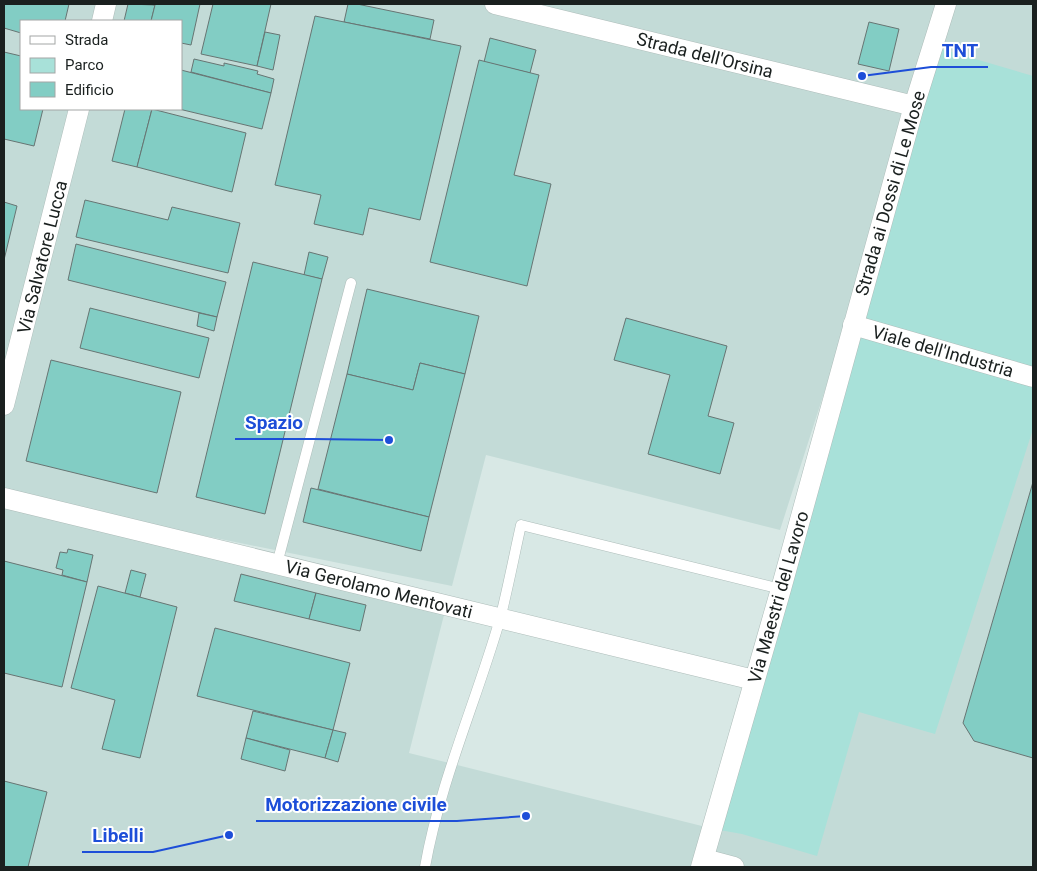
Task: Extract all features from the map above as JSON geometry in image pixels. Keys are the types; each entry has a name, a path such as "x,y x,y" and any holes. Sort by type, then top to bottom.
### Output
{"street":[{"path":"102,20 106,4"},
{"name":"Strada dell'Orsina","path":"495,4 914,106"},
{"name":"Strada ai Dossi di Le Mose","path":"853,325 914,106 946,4"},
{"name":"Via Salvatore Lucca","path":"4,406 79,110"},
{"name":"Viale dell'Industria","path":"853,325 1033,377"},
{"name":"Via Maestri del Lavoro","path":"702,863 781,589 853,325"},
{"name":"Via Gerolamo Mentovati","path":"4,498 754,680"},
{"path":"702,863 734,867"}],"lane":[{"path":"277,564 351,283"},
{"path":"425,867 430,837 448,777 500,618 521,525 781,589"}],"shaded area":[{"path":"4,4 1033,4 1033,867 4,867 4,500 445,611 409,753 714,829 911,122 780,530 486,455 452,586 4,495"}],"green space":[{"path":"934,47 1033,76 1033,429 935,734 859,712 817,856 742,834 714,829"}],"building":[{"path":"4,4 69,4 65,20 20,20 20,33 4,28"},
{"path":"128,4 155,5 151,20 124,20"},
{"path":"149,4 200,4 191,45 182,43 182,20 151,20 155,5"},
{"path":"213,4 271,4 257,66 201,54"},
{"path":"348,4 357,4 434,20 430,39 344,22"},
{"path":"315,16 461,46 420,220 369,208 363,235 314,224 321,195 275,185"},
{"path":"869,22 899,29 889,71 858,64"},
{"path":"265,32 280,35 273,70 257,66"},
{"path":"490,38 536,50 530,73 484,62"},
{"path":"4,52 20,56 20,110 43,110 34,146 4,139"},
{"path":"194,59 224,66 224,63 258,71 257,74 274,79 271,93 191,72"},
{"path":"479,60 539,75 514,175 551,184 527,286 430,262"},
{"path":"182,70 271,93 262,129 182,110"},
{"path":"125,110 152,110 137,167 112,161"},
{"path":"152,110 246,133 232,192 137,167"},
{"path":"85,200 168,220 172,207 240,223 228,273 76,237"},
{"path":"4,202 17,206 4,260"},
{"path":"76,244 226,282 217,317 68,280"},
{"path":"309,252 328,257 322,279 304,275"},
{"path":"253,262 322,279 265,514 196,497"},
{"path":"367,289 479,316 465,374 420,363 413,390 347,374"},
{"path":"90,308 209,338 199,378 80,348"},
{"path":"199,313 217,317 214,331 197,326"},
{"path":"626,318 727,346 708,416 734,423 720,474 648,454 670,375 614,360"},
{"path":"51,360 181,392 157,493 26,461"},
{"path":"420,363 465,374 429,517 318,489 347,374 413,390"},
{"path":"1033,482 1033,758 974,741 963,723"},
{"path":"311,488 429,517 421,551 303,522"},
{"path":"68,549 93,555 87,582 62,575 63,570 56,568 60,552 67,553"},
{"path":"4,561 87,582 62,687 4,673"},
{"path":"131,570 146,574 140,597 125,593"},
{"path":"241,574 316,593 309,619 234,601"},
{"path":"98,586 177,607 140,758 102,749 115,700 71,688"},
{"path":"316,593 366,605 360,631 309,619"},
{"path":"215,628 350,663 333,730 197,696"},
{"path":"253,711 333,730 325,758 246,738"},
{"path":"333,730 346,733 338,762 325,758"},
{"path":"246,738 290,750 285,771 241,759"},
{"path":"4,781 47,792 28,867 4,867"}],"place":[{"name":"TNT","path":"862,76"},
{"name":"Spazio","path":"389,440"},
{"name":"Motorizzazione civile","path":"526,816"},
{"name":"Libelli","path":"229,835"}]}
